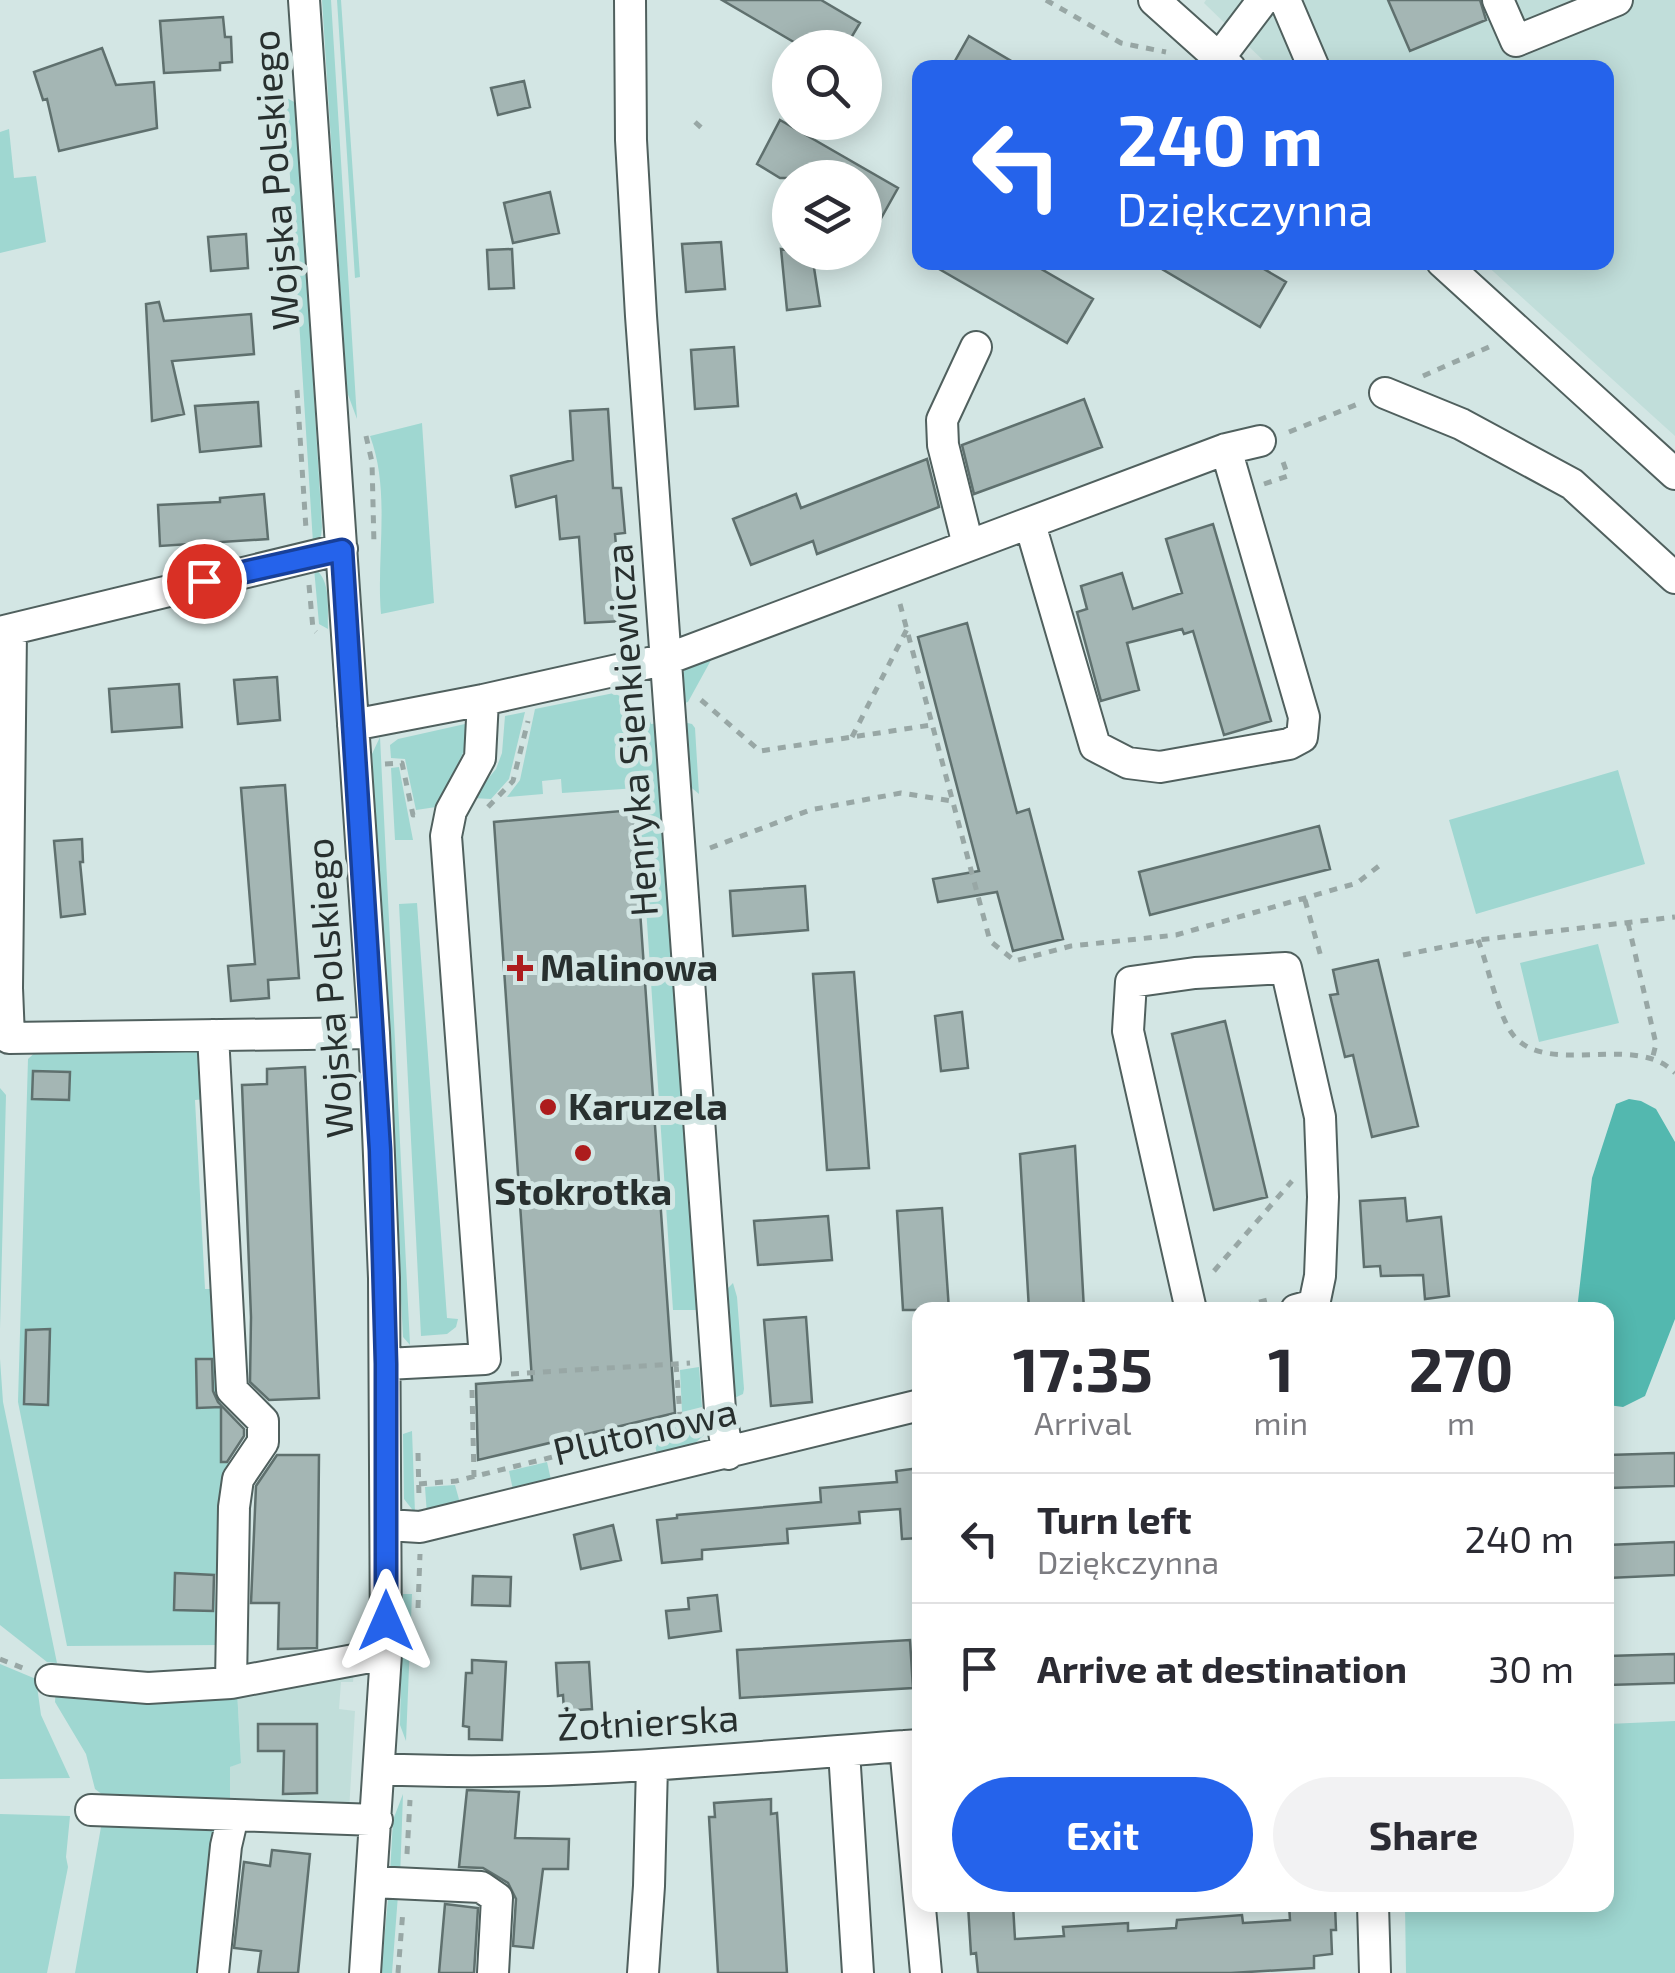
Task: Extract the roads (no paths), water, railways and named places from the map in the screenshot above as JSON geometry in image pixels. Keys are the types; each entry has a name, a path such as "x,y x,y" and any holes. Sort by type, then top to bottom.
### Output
{"street":[{"name":"Wojska Polskiego","path":"304,0 374,1033 386,1364 386,1654 365,1973"},
{"name":"Henryka Sienkiewicza","path":"630,0 632,160 720,1410 728,1454"},
{"path":"1154,0 1221,60"},
{"path":"1226,60 1263,0"},
{"path":"1284,0 1310,60"},
{"path":"1498,0 1516,40 1617,0"},
{"path":"1451,270 1675,474"},
{"path":"968,545 943,445 942,420 976,347"},
{"path":"1385,393 1461,424 1572,484 1675,578"},
{"path":"353,725 668,659 1226,450 1260,442"},
{"path":"1030,524 1095,746 1128,763 1160,768 1288,744 1302,737 1304,717 1226,450"},
{"path":"342,550 282,561 5,631 9,1038 374,1033"},
{"path":"386,1364 486,1359 446,836 451,812 480,758 484,700"},
{"path":"1197,1297 1128,1031 1131,982 1194,972 1286,968 1320,1117 1320,1276 1308,1302"},
{"path":"213,1035 232,1390 263,1421 263,1442 238,1479 234,1507 231,1682"},
{"name":"Plutonowa","path":"387,1525 420,1527 912,1408"},
{"path":"51,1680 148,1688 231,1682 386,1654"},
{"name":"Żołnierska","path":"381,1769 450,1771 652,1765 912,1746"},
{"path":"844,1751 858,1973"},
{"path":"643,1973 652,1765"},
{"path":"91,1810 377,1820"},
{"path":"213,1973 226,1846 233,1816"},
{"path":"372,1882 480,1887 497,1898 494,1973"},
{"path":"922,1912 926,1973"},
{"path":"1373,1912 1374,1973"}],"place":[{"name":"Malinowa","path":"520,968"},
{"name":"Karuzela","path":"548,1107"},
{"name":"Stokrotka","path":"583,1153"}]}
